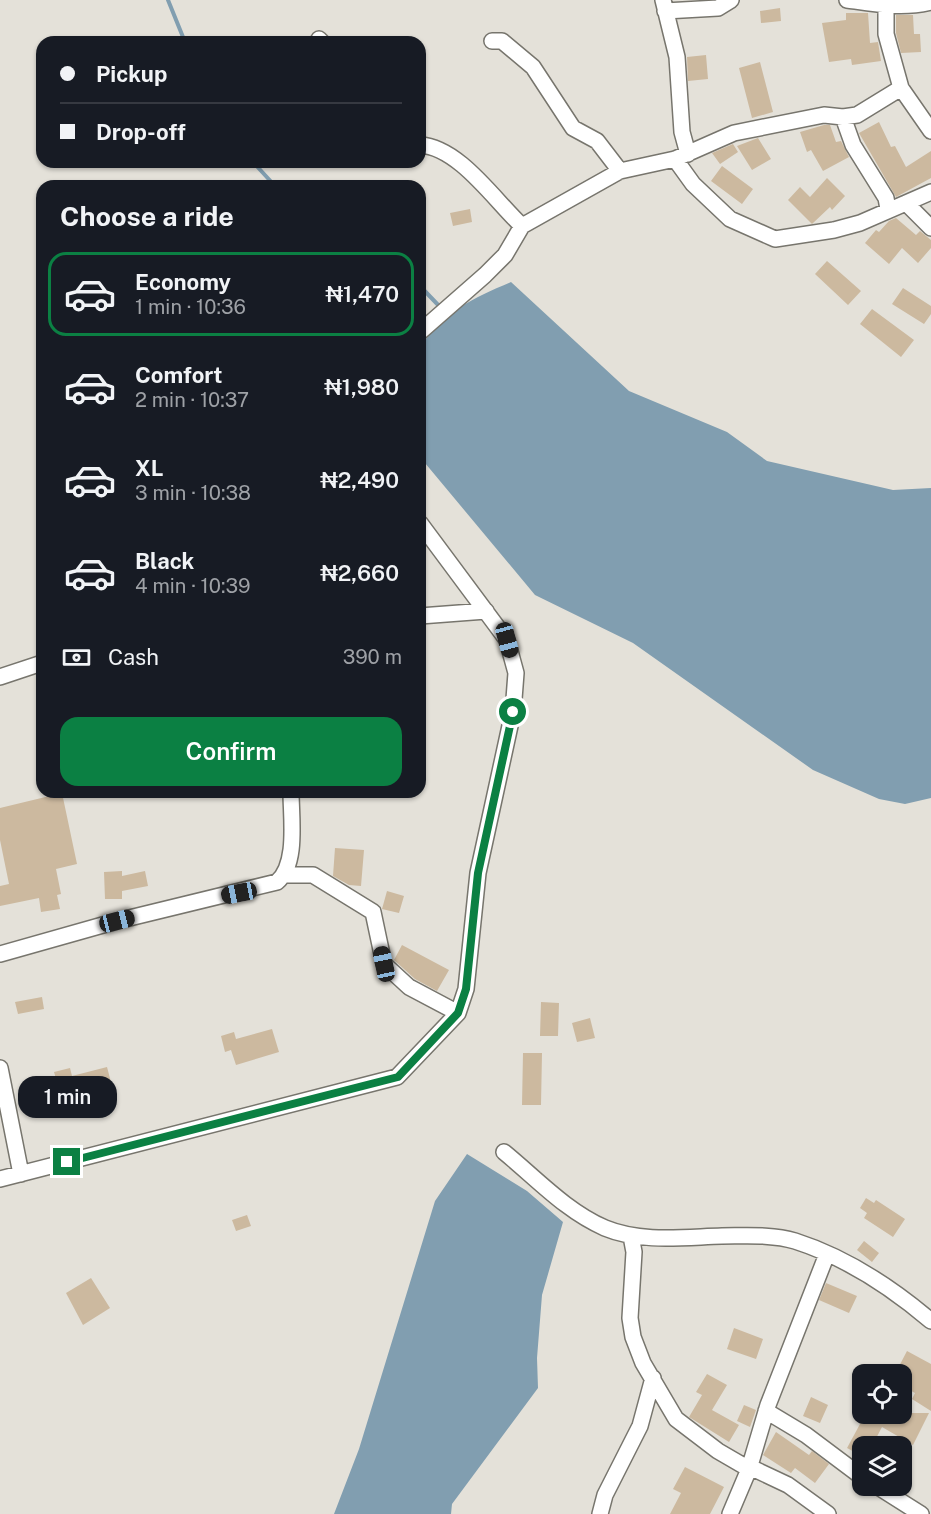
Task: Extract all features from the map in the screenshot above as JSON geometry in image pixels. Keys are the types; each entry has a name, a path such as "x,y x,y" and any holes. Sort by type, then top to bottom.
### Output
{"street":[{"path":"730,0 718,8 664,6 677,57 682,132 681,156 693,184 730,219 775,239 834,230 860,223 931,192"},
{"path":"847,0 916,5 931,2"},
{"path":"885,3 886,34 901,88 931,131"},
{"path":"492,41 502,40 533,67 573,128 597,141 620,171"},
{"path":"426,328 505,255 522,226 620,171 681,156 734,133 824,115 843,117 857,115 901,88"},
{"path":"843,117 853,145 886,198 888,209"},
{"path":"426,146 469,170 522,226"},
{"path":"906,203 931,228"},
{"path":"0,1179 398,1077 458,1013 466,989 478,873 513,712 516,673 507,640 426,531"},
{"path":"426,616 486,611"},
{"path":"0,677 36,665"},
{"path":"0,954 117,921 277,882 285,875 290,846 291,798"},
{"path":"285,875 313,875 373,912 384,964 409,987 458,1013"},
{"path":"0,1068 21,1174"},
{"path":"504,1152 561,1203 606,1228 631,1236 771,1237 793,1240 827,1254 890,1288 931,1321"},
{"path":"631,1236 634,1260 630,1318 637,1350 676,1419 718,1450 749,1468 788,1485 828,1514"},
{"path":"730,1514 749,1468 766,1411 827,1254"},
{"path":"600,1514 605,1494 640,1426 653,1378"},
{"path":"766,1411 806,1435 852,1470"},
{"path":"892,1496 921,1514"}],"water":[{"path":"511,282 629,391 727,432 767,461 893,490 931,488 931,798 905,804 879,799 813,770 633,643 535,595 426,464 426,340 450,315 484,294"},
{"path":"467,1154 527,1191 563,1222 542,1295 537,1358 538,1388 452,1504 451,1514 334,1514 359,1449 435,1201"}],"building":[{"path":"780,8 781,21 761,23 760,11"},
{"path":"846,13 868,13 870,43 878,42 881,61 852,65 851,59 829,62 822,23 846,20"},
{"path":"896,15 913,15 914,34 920,34 921,52 901,53 896,33"},
{"path":"706,55 708,79 688,81 687,57"},
{"path":"760,62 773,112 752,118 739,68"},
{"path":"879,122 891,147 895,146 906,167 931,151 931,178 896,197 859,133"},
{"path":"830,125 836,142 841,141 849,157 823,171 811,150 807,152 800,132"},
{"path":"758,138 771,159 752,170 737,146"},
{"path":"733,144 738,152 720,164 712,153"},
{"path":"722,166 753,189 742,204 711,181"},
{"path":"827,178 845,196 832,210 830,207 812,224 788,200 800,187 810,197"},
{"path":"470,209 472,222 453,226 450,213"},
{"path":"896,218 916,235 920,231 931,240 931,248 918,263 902,248 889,264 865,243 876,230 879,232 889,221"},
{"path":"827,261 861,291 848,305 815,274"},
{"path":"903,288 931,306 931,314 924,324 892,304"},
{"path":"872,309 914,340 901,357 860,324"},
{"path":"41,798 63,798 77,864 56,869 61,894 57,895 60,909 41,912 39,898 0,906 0,886 9,884 0,840 0,808"},
{"path":"335,848 364,850 361,886 349,885 333,876"},
{"path":"122,871 122,876 145,871 148,886 122,891 122,899 105,899 104,872"},
{"path":"387,891 404,896 399,913 382,909"},
{"path":"402,945 449,970 437,991 415,979 394,960"},
{"path":"42,997 44,1009 18,1014 15,1002"},
{"path":"541,1002 559,1003 558,1036 540,1036"},
{"path":"590,1018 595,1038 577,1042 572,1023"},
{"path":"272,1029 279,1052 236,1065 231,1050 225,1052 221,1036 234,1032 236,1039"},
{"path":"523,1053 542,1053 541,1105 522,1105"},
{"path":"107,1067 112,1086 86,1093 87,1098 69,1104 64,1088 59,1089 54,1072 70,1068 72,1076"},
{"path":"866,1198 874,1203 876,1200 905,1219 893,1237 864,1218 867,1213 860,1208"},
{"path":"247,1215 251,1226 236,1231 232,1220"},
{"path":"864,1241 879,1253 872,1262 857,1250"},
{"path":"91,1278 110,1308 83,1325 66,1293"},
{"path":"826,1283 857,1296 849,1313 819,1300"},
{"path":"734,1328 763,1339 756,1359 727,1349"},
{"path":"907,1351 931,1364 931,1411 912,1399 915,1393 912,1391 912,1364 900,1364"},
{"path":"707,1374 727,1385 712,1410 739,1425 729,1442 689,1417 702,1395 696,1392"},
{"path":"811,1397 828,1405 820,1423 803,1416"},
{"path":"744,1405 756,1410 750,1427 737,1421"},
{"path":"912,1413 929,1413 913,1445 912,1436 898,1436 882,1427 877,1436 854,1436 860,1424 912,1424"},
{"path":"776,1432 809,1455 812,1451 829,1464 815,1483 795,1468 791,1473 763,1455"},
{"path":"852,1439 852,1451 847,1448"},
{"path":"685,1467 724,1487 710,1514 670,1514 681,1493 673,1489"}],"waterway":[{"path":"168,0 183,36"},
{"path":"258,168 270,180"},
{"path":"426,292 441,308"}],"route":[{"path":"67,1162 398,1077 414,1057 431,1044 458,1013 466,989 478,873 513,712"}]}
